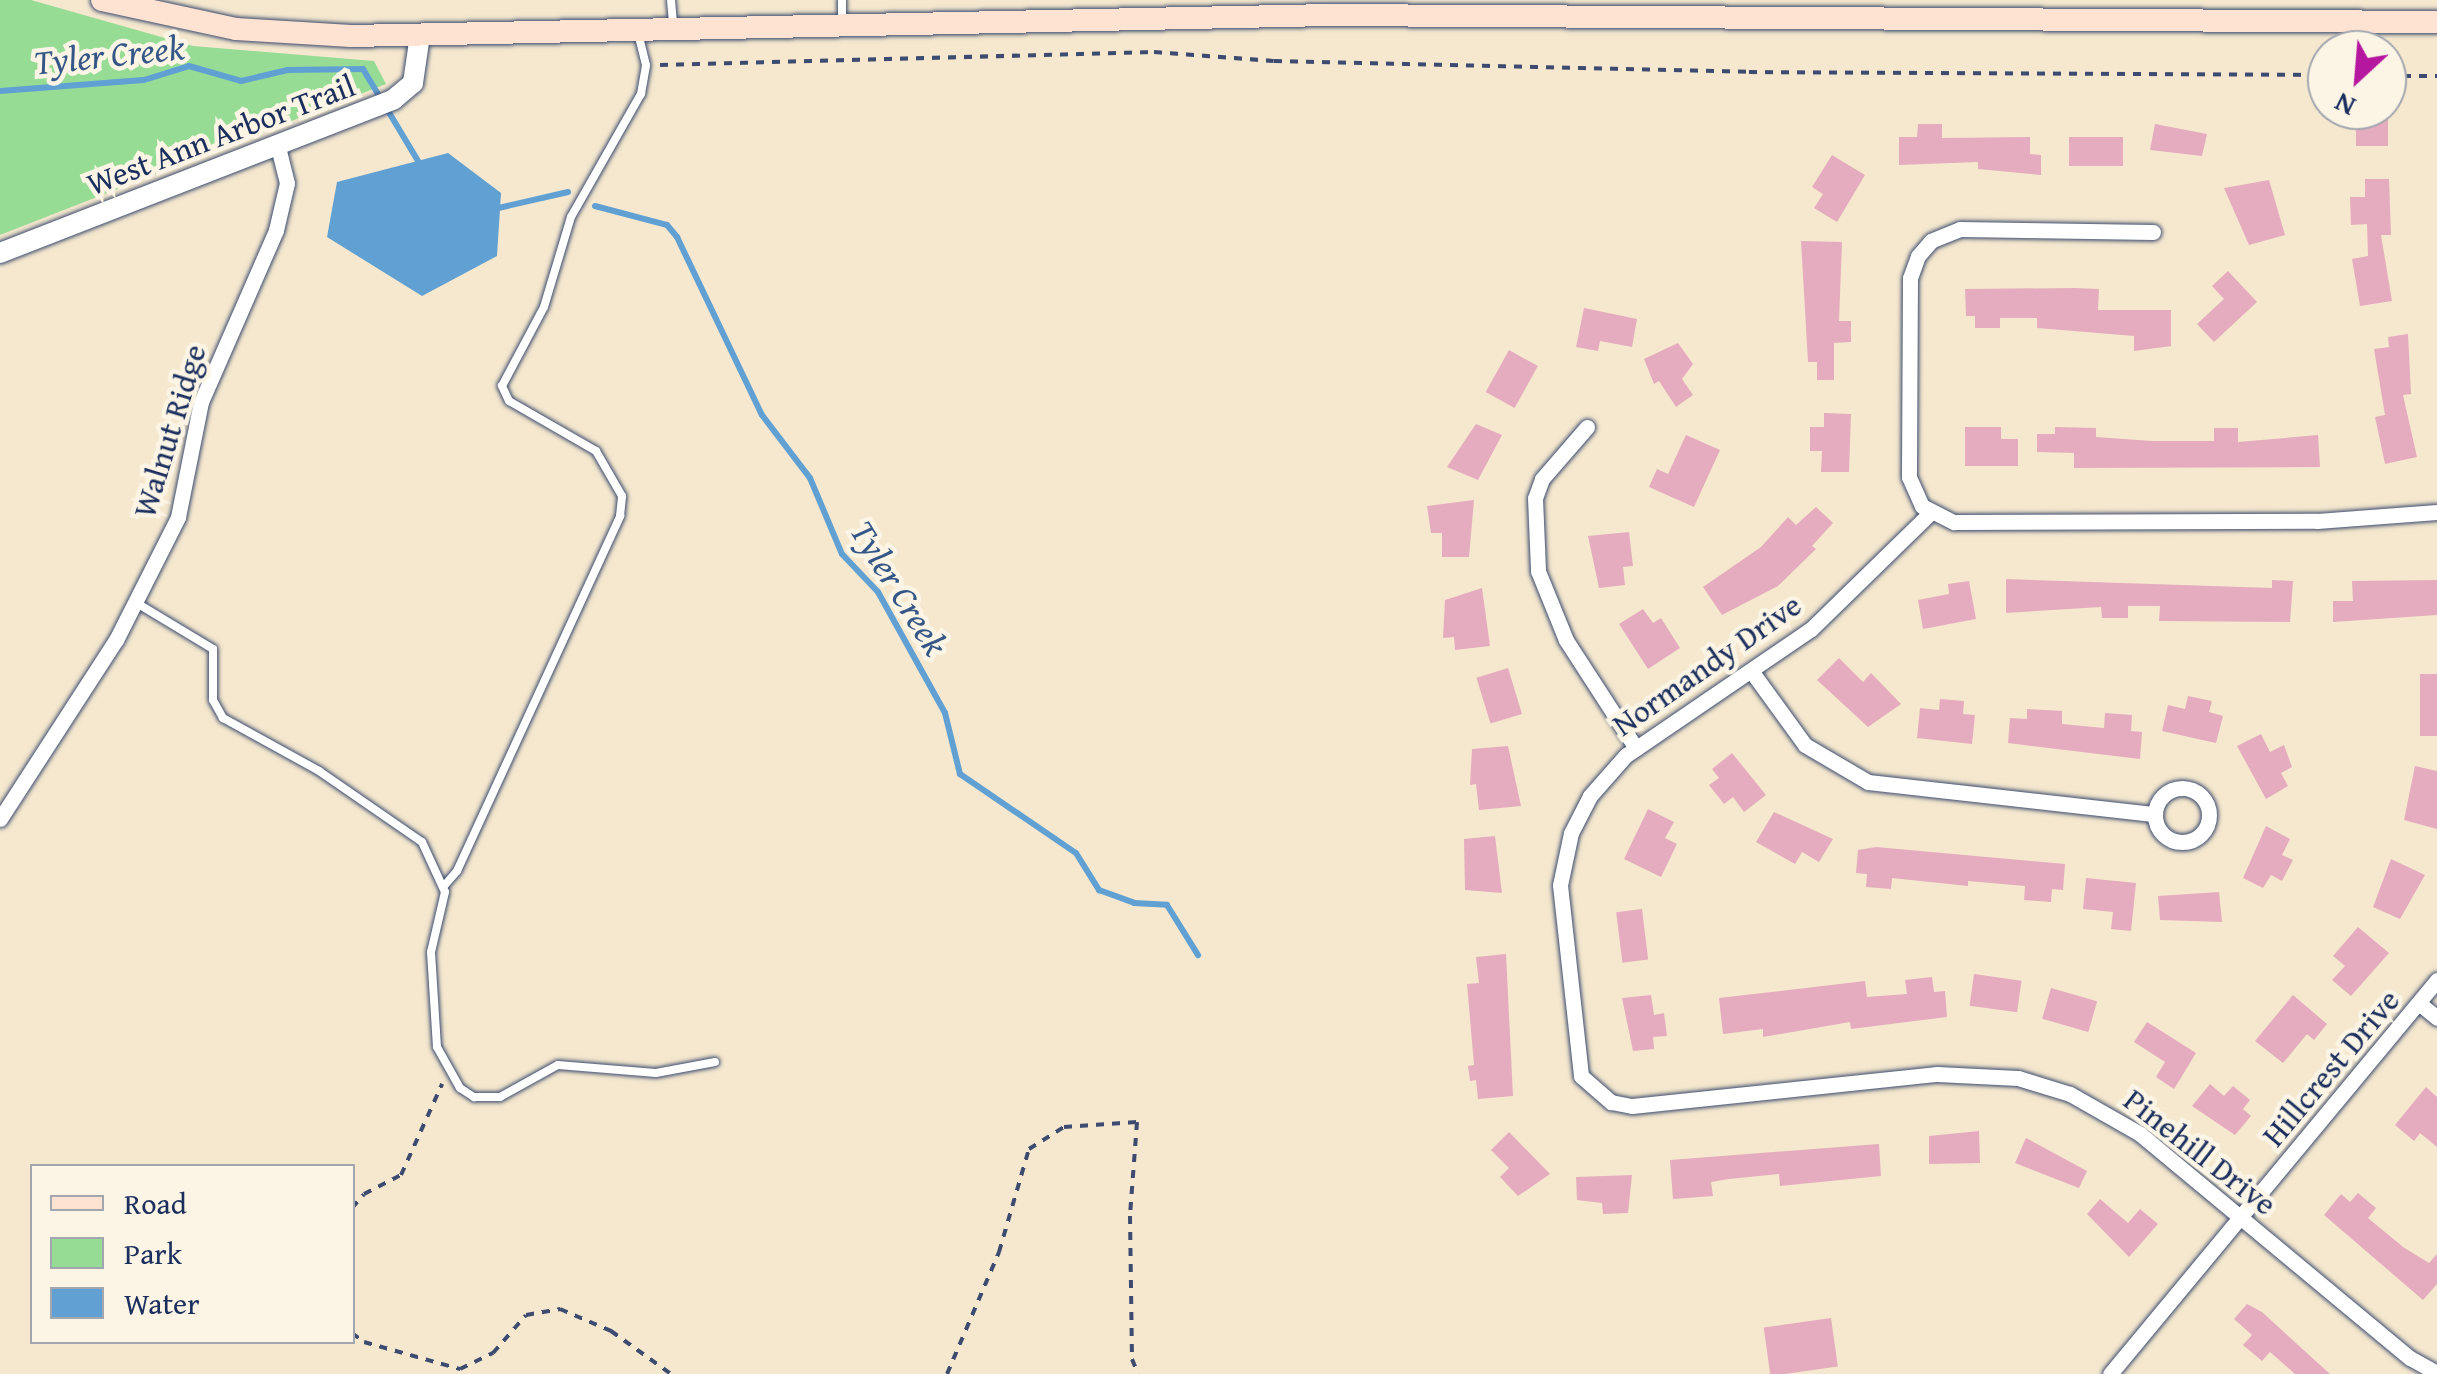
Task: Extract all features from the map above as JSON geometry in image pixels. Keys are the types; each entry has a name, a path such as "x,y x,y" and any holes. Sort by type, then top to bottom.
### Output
{"main road":[{"path":"102,0 236,29 420,35 842,25 1239,8 2437,22"}],"street":[{"name":"West Ann Arbor Trail","path":"0,253 386,103 413,83 420,35"},
{"name":"Walnut Ridge","path":"0,819 135,602 178,517 201,402 276,230 288,183 278,146"},
{"path":"2153,232 1960,229 1931,241 1918,256 1910,278 1909,477 1930,513 1954,522 2011,522 2317,521 2437,512"},
{"path":"1587,427 1542,479 1535,498 1538,571 1566,640 1636,748"},
{"name":"Normandy Drive","path":"1594,1092 1575,1056 1560,886 1580,814 1610,770 1636,748 1811,629 1930,513"},
{"path":"1752,672 1805,745 1868,782 1911,792 2155,814"},
{"name":"Hillcrest Drive","path":"2110,1374 2437,980"},
{"path":"2420,1004 2437,1018"},
{"name":"Pinehill Drive","path":"1594,1092 1632,1106 1937,1074 2018,1078 2120,1120 2410,1358 2437,1373"}],"lane":[{"path":"671,0 674,29"},
{"path":"842,0 842,25"},
{"path":"444,886 457,871 620,516 622,496 596,451 509,401 502,386 544,307 571,217 629,124 646,65 638,30"},
{"path":"135,602 213,649 213,700 223,718 318,772 422,842 444,886 430,1000 448,1071 474,1097 500,1097 558,1065 656,1073 714,1062"}],"path":[{"path":"646,65 1154,52 1274,62 1749,72 2307,76"},
{"path":"2407,76 2437,76"},
{"path":"355,1204 364,1194 401,1176 448,1071"},
{"path":"947,1374 999,1252 1029,1149 1064,1127 1137,1122 1130,1216 1132,1359 1138,1374"},
{"path":"355,1335 364,1342 460,1369 493,1353 526,1315 560,1310 611,1331 671,1374"}],"green space":[{"path":"0,0 31,0 193,46 374,61 386,84 0,235"}],"water":[{"path":"448,153 501,193 497,256 422,296 327,237 337,182"}],"building":[{"path":"1918,124 1942,124 1942,138 2030,137 2030,154 2041,155 2041,175 1978,169 1978,162 1899,165 1899,137 1917,137"},
{"path":"2155,124 2207,134 2202,156 2150,150"},
{"path":"2356,130 2388,130 2388,146 2356,146"},
{"path":"2069,137 2123,137 2123,166 2069,166"},
{"path":"1832,155 1865,175 1837,222 1814,208 1823,194 1812,187"},
{"path":"2365,179 2389,179 2391,235 2381,235 2392,301 2360,306 2352,259 2368,256 2367,224 2351,225 2350,197 2365,197"},
{"path":"2269,180 2285,235 2249,245 2224,188"},
{"path":"1801,241 1842,242 1839,321 1851,321 1851,342 1834,343 1834,380 1817,380 1817,362 1808,362"},
{"path":"2228,271 2257,302 2214,342 2197,324 2224,299 2212,286"},
{"path":"1965,289 2099,289 2098,310 2171,310 2171,346 2134,351 2134,336 2037,328 2037,318 2000,318 2000,328 1975,328 1975,316 1966,316"},
{"path":"1584,308 1637,319 1632,347 1600,341 1598,351 1576,347"},
{"path":"2408,334 2411,394 2403,395 2417,457 2385,464 2375,417 2385,415 2374,349 2389,347 2388,337"},
{"path":"1678,343 1693,364 1682,379 1693,395 1676,407 1659,381 1654,384 1644,359"},
{"path":"1509,350 1538,366 1515,408 1486,392"},
{"path":"1824,413 1851,414 1849,472 1821,472 1822,451 1810,451 1810,427 1824,427"},
{"path":"1476,424 1502,435 1478,480 1447,467"},
{"path":"1965,427 2001,427 2001,439 2018,439 2018,466 1965,466"},
{"path":"2055,427 2096,428 2096,437 2152,441 2214,441 2214,428 2238,428 2238,442 2318,435 2320,467 2074,468 2074,453 2037,452 2037,434 2055,434"},
{"path":"1686,435 1720,450 1694,507 1649,487 1657,469 1668,474"},
{"path":"1474,500 1469,557 1442,557 1442,533 1431,533 1427,506"},
{"path":"1816,507 1833,523 1812,546 1816,549 1778,586 1722,615 1703,587 1761,547 1788,517 1796,525"},
{"path":"1629,532 1633,566 1623,567 1625,585 1599,588 1588,536"},
{"path":"2006,579 2272,588 2272,580 2293,581 2290,622 2159,621 2160,606 2128,606 2128,618 2102,618 2101,607 2006,613"},
{"path":"2437,580 2437,615 2333,622 2333,601 2353,601 2352,581"},
{"path":"1969,581 1976,619 1923,629 1918,600 1949,594 1948,584"},
{"path":"1482,588 1490,646 1455,650 1454,637 1443,638 1445,600"},
{"path":"1643,609 1653,623 1661,618 1680,648 1648,669 1619,624"},
{"path":"1839,658 1863,682 1871,673 1901,704 1868,727 1817,680"},
{"path":"1508,668 1522,714 1490,724 1476,678"},
{"path":"2420,674 2437,674 2437,736 2420,736"},
{"path":"2188,696 2212,701 2209,712 2223,716 2216,743 2162,731 2168,705 2185,709"},
{"path":"1940,699 1964,701 1963,714 1975,715 1972,744 1917,738 1920,708 1939,710"},
{"path":"2027,709 2062,711 2062,724 2104,728 2105,713 2132,715 2131,731 2142,732 2140,759 2008,743 2010,718 2027,719"},
{"path":"2261,734 2270,752 2284,745 2292,767 2281,773 2288,786 2266,799 2237,746"},
{"path":"1508,746 1521,806 1479,810 1476,784 1470,785 1472,749"},
{"path":"1732,753 1766,795 1744,812 1733,797 1724,804 1709,785 1719,778 1712,769"},
{"path":"2415,766 2437,771 2437,829 2404,820"},
{"path":"1648,809 1674,822 1665,838 1677,844 1661,877 1624,859"},
{"path":"1774,812 1833,839 1819,862 1802,852 1795,864 1756,842"},
{"path":"2266,826 2290,839 2282,855 2293,860 2282,881 2271,875 2263,888 2243,878"},
{"path":"1495,836 1502,893 1465,890 1464,839"},
{"path":"1876,847 2065,864 2063,890 2052,889 2051,902 2024,900 2025,886 1968,881 1968,886 1892,878 1891,889 1866,887 1867,874 1856,873 1858,850"},
{"path":"2391,859 2425,875 2400,919 2373,907"},
{"path":"2086,878 2136,883 2131,931 2111,929 2113,912 2083,909"},
{"path":"2219,892 2222,922 2160,920 2158,896"},
{"path":"1642,909 1648,960 1622,963 1616,912"},
{"path":"2358,927 2389,953 2351,996 2332,980 2345,966 2333,956"},
{"path":"1506,954 1513,1096 1478,1099 1476,1080 1470,1081 1468,1066 1474,1065 1467,984 1479,983 1476,957"},
{"path":"1974,974 2022,981 2017,1012 1970,1006"},
{"path":"1932,977 1934,992 1945,991 1947,1017 1851,1029 1850,1022 1763,1037 1763,1029 1723,1034 1719,998 1865,981 1867,997 1907,994 1905,980"},
{"path":"2051,988 2097,1001 2088,1032 2042,1019"},
{"path":"1651,995 1654,1015 1664,1013 1667,1036 1653,1037 1654,1049 1633,1051 1622,998"},
{"path":"2293,995 2327,1024 2314,1040 2307,1034 2283,1063 2255,1041"},
{"path":"2147,1022 2196,1053 2174,1089 2156,1077 2165,1062 2134,1042"},
{"path":"2210,1084 2224,1096 2233,1086 2250,1100 2243,1109 2251,1116 2235,1135 2192,1106"},
{"path":"2426,1087 2437,1097 2437,1147 2420,1133 2414,1141 2395,1125"},
{"path":"1979,1131 1980,1163 1929,1164 1929,1136"},
{"path":"1509,1132 1550,1174 1518,1196 1500,1177 1509,1168 1491,1150"},
{"path":"2026,1138 2087,1171 2079,1188 2015,1163"},
{"path":"1879,1144 1881,1176 1780,1186 1779,1174 1729,1179 1711,1182 1713,1196 1673,1199 1670,1160"},
{"path":"1632,1175 1628,1213 1603,1214 1602,1203 1577,1200 1576,1177"},
{"path":"2358,1193 2376,1208 2368,1218 2403,1247 2429,1263 2437,1254 2437,1284 2423,1300 2324,1215 2341,1194 2350,1202"},
{"path":"2100,1199 2128,1223 2140,1209 2158,1224 2129,1257 2087,1214"},
{"path":"2247,1304 2262,1312 2330,1374 2295,1374 2270,1352 2262,1361 2243,1345 2252,1335 2234,1319"},
{"path":"1831,1318 1838,1367 1770,1374 1764,1327"}],"waterway":[{"name":"Tyler Creek","path":"0,91 144,80 189,66 241,81 288,70 363,69 421,166"},
{"name":"Tyler Creek","path":"494,209 568,192"},
{"name":"Tyler Creek","path":"595,206 667,225 677,237 762,415 810,478 842,554 878,592 945,713 960,774 1076,853 1099,890 1134,903 1167,905 1198,955"}]}
